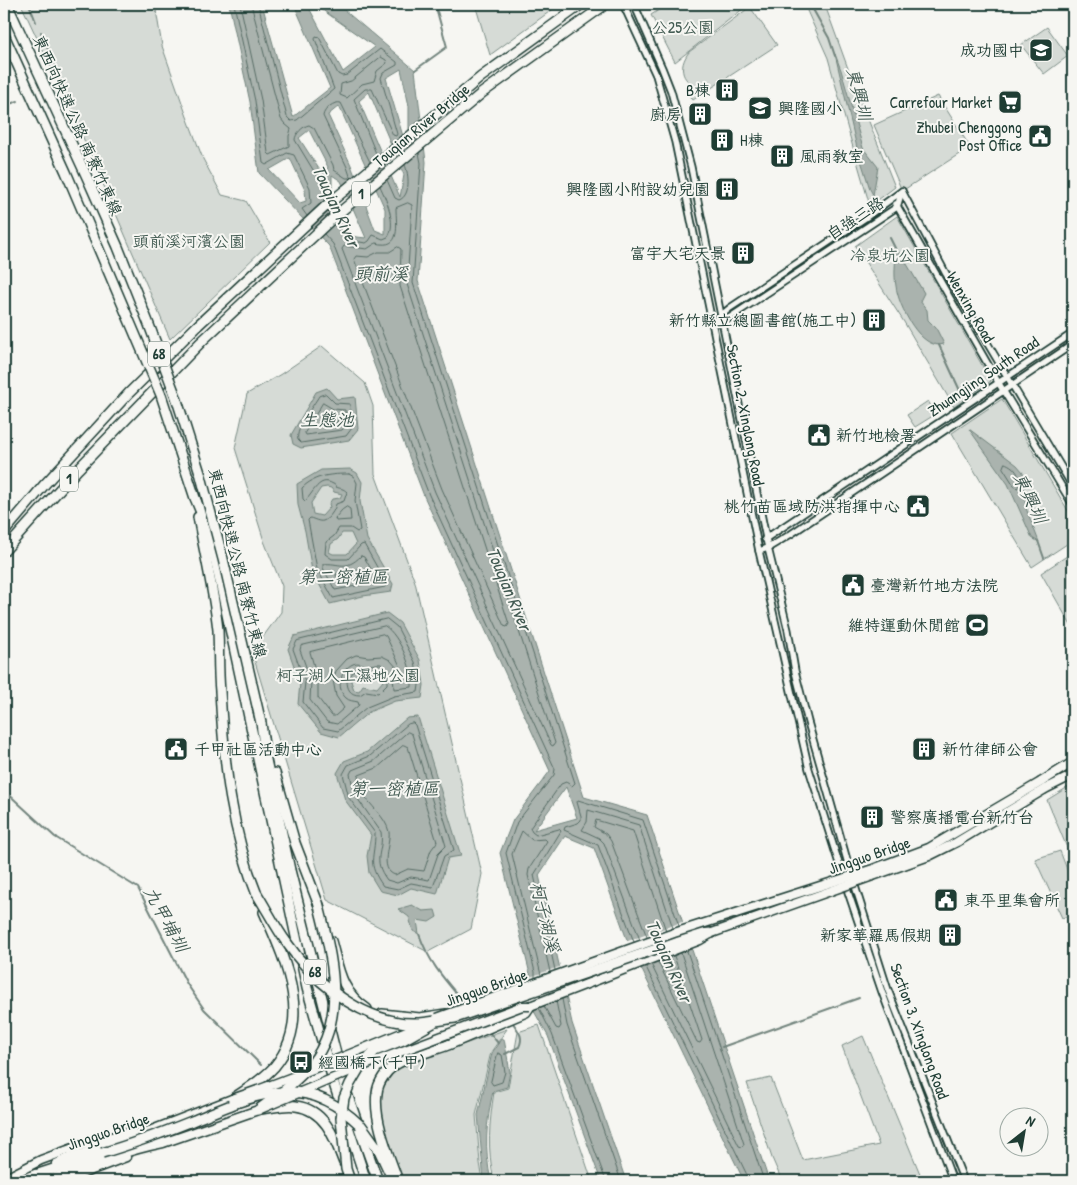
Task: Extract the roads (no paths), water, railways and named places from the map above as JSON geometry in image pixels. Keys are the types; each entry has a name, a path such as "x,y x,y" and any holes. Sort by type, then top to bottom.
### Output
{"highway":[{"name":"東西向快速公路 南寮竹東線","path":"7,4 118,247 176,397 201,476 223,559 261,723 262,761 307,988 335,1087 366,1181"},
{"name":"Touqian River Bridge","path":"4,532 45,484 129,394 197,326 326,206 481,77 582,4"},
{"name":"Touqian River Bridge","path":"4,551 45,504 201,342 333,218 482,93 606,4"},
{"name":"東西向快速公路 南寮竹東線","path":"4,35 70,180 162,395 194,498 205,522 250,715 332,1042 345,1088 378,1181"},
{"path":"194,498 209,571 218,629 220,690 228,787 236,828 249,874 286,963 292,986 294,1007 289,1042 274,1066 262,1078 232,1099"},
{"path":"261,723 286,816 318,902 344,985 359,1003 369,1010 385,1015 420,1018 448,1014"},
{"path":"257,894 288,944 314,974 339,996 367,1014 395,1022 425,1023 455,1018 696,934 712,934"},
{"path":"258,1110 289,1087 313,1062 325,1040 331,1022 334,1001 333,972 318,902"},
{"path":"398,1181 377,1120 377,1091 381,1080 388,1070 397,1063 526,1012 530,1006"},
{"path":"346,1169 341,1118 342,1108 347,1091 360,1067 374,1051 403,1040 448,1014"},
{"path":"25,1179 146,1140 253,1097 288,1091 307,1093 324,1099 350,1115 379,1150 392,1181"},
{"path":"258,1110 296,1106 320,1117 335,1138 350,1181"}],"main road":[{"name":"Jingguo Bridge","path":"25,1179 74,1156 276,1084 448,1014 674,933 873,869 929,848 1073,762"},
{"name":"Jingguo Bridge","path":"45,1181 72,1170 140,1148 163,1143 258,1110 360,1067 522,1006 530,1006 712,934 929,856 957,842 1045,789 1073,775"},
{"path":"4,1179 41,1160 79,1146 190,1116"},
{"path":"63,1181 163,1143"}],"street":[{"name":"Section 2, Xinglong Road","path":"623,4 656,75 675,142 759,551 809,769 848,892"},
{"name":"Section 2, Xinglong Road","path":"634,4 662,68 691,166 768,548 788,630 795,671 856,889"},
{"name":"自強三路","path":"713,322 902,191"},
{"name":"自強三路","path":"723,322 897,207 902,191"},
{"name":"Wenxing Road","path":"902,191 945,272 1073,487"},
{"name":"Wenxing Road","path":"892,198 998,382 1073,505"},
{"path":"713,322 723,322"},
{"name":"Zhuangjing South Road","path":"757,541 767,538 1073,333"},
{"name":"Zhuangjing South Road","path":"759,551 768,548 1073,344"},
{"name":"Section 3, Xinglong Road","path":"856,889 888,990 964,1181"},
{"name":"Section 3, Xinglong Road","path":"848,892 882,992 953,1181"}],"water":[{"name":"頭前溪","path":"229,4 262,4 293,117 330,88 294,4 307,4 343,72 375,47 314,4 337,4 415,70 426,162 418,281 584,797 647,815 769,1181 744,1181 626,937 594,848 565,836 539,875 572,1023 626,1181 601,1181 548,1036 535,1013 529,993 530,974 500,853 513,820 550,771 424,496 329,246 259,173 250,102","holes":["401,69 409,106 409,157 386,78","369,92 404,175 400,197 359,101","339,106 385,209 385,234 375,230 351,165 328,115","309,130 328,167 325,173 319,169 299,138","290,158 305,190 306,201 300,203 269,170","332,175 341,181 366,238 348,236 332,191","566,787 577,818 534,830"]},
{"path":"835,54 863,148 878,167 873,195 857,148"},
{"path":"897,250 924,293 920,301 927,310 928,320 936,328 944,344 935,345 927,341 919,334 906,315 895,282"},
{"name":"生態池","path":"327,388 337,399 355,397 358,429 349,440 301,448 293,444 291,435 316,392"},
{"path":"969,429 1017,465 1023,472 1026,508 1039,542 1032,538 1008,484"},
{"name":"第二密植區","path":"350,469 357,473 362,482 360,501 367,539 393,584 391,592 330,604 312,571 298,505 297,484 321,470","holes":["321,488 331,488 334,492 342,494 340,498 332,499 329,504 330,507 322,516 313,514 311,503","342,533 351,533 356,544 347,554 333,554 329,552 331,544"]},
{"path":"387,613 400,623 420,660 424,685 422,698 395,701 369,712 339,737 321,732 298,704 300,683 288,649 294,636","holes":["358,674 365,678 378,674 383,681 377,688 363,685 359,691 354,690 351,681"]},
{"name":"第一密植區","path":"418,717 461,856 448,858 437,894 411,888 398,895 380,891 369,873 367,856 371,835 345,800 337,773 344,761 367,752 407,718"},
{"path":"412,905 423,911 435,910 437,917 429,922 417,920 419,934 413,931 409,917 398,909"},
{"path":"501,1039 504,1039 510,1072 507,1087 493,1091 487,1136 487,1158 491,1181 484,1181 478,1115 492,1053"}],"waterway":[{"path":"29,4 36,22"},
{"path":"415,70 447,47 435,4"},
{"name":"東興圳","path":"810,4 829,38 835,56"},
{"path":"41,32 61,82"},
{"path":"4,106 18,101"},
{"name":"東興圳","path":"890,238 897,252"},
{"name":"東興圳","path":"939,345 962,395"},
{"name":"東興圳","path":"1038,541 1044,558"},
{"name":"九甲埔圳","path":"4,790 55,837 138,888 187,984 204,1009 261,1065"},
{"path":"419,934 433,964 466,1005"},
{"path":"722,1047 859,998"},
{"name":"柯子湖溪","path":"505,1054 519,1047 521,1040 513,1023 515,1020"},
{"path":"489,1032 498,1043"}],"place":[{"name":"成功國中","path":"1041,50"},
{"name":"B棟","path":"727,90"},
{"name":"Carrefour Market","path":"1010,102"},
{"name":"興隆國小","path":"760,108"},
{"name":"廚房","path":"700,114"},
{"name":"Zhubei Chenggong Post Office","path":"1040,136"},
{"name":"H棟","path":"722,140"},
{"name":"風雨教室","path":"782,156"},
{"name":"興隆國小附設幼兒園","path":"727,189"},
{"name":"富宇大宅天景","path":"743,253"},
{"name":"新竹縣立總圖書館(施工中)","path":"874,320"},
{"name":"新竹地檢署","path":"819,435"},
{"name":"桃竹苗區域防洪指揮中心","path":"918,506"},
{"name":"臺灣新竹地方法院","path":"853,585"},
{"name":"維特運動休閒館","path":"977,625"},
{"name":"千甲社區活動中心","path":"176,749"},
{"name":"新竹律師公會","path":"924,749"},
{"name":"警察廣播電台新竹台","path":"872,817"},
{"name":"東平里集會所","path":"946,900"},
{"name":"新家華羅馬假期","path":"950,935"},
{"name":"經國橋下(千甲)","path":"301,1062"}],"park label":[{"name":"公25公園","path":"683,27"},
{"name":"頭前溪河濱公園","path":"189,241"},
{"name":"冷泉坑公園","path":"890,255"},
{"name":"柯子湖人工濕地公園","path":"348,675"}],"water label":[{"name":"Touqian River","path":"336,206"},
{"name":"Touqian River","path":"509,589"},
{"name":"Touqian River","path":"669,961"}]}
